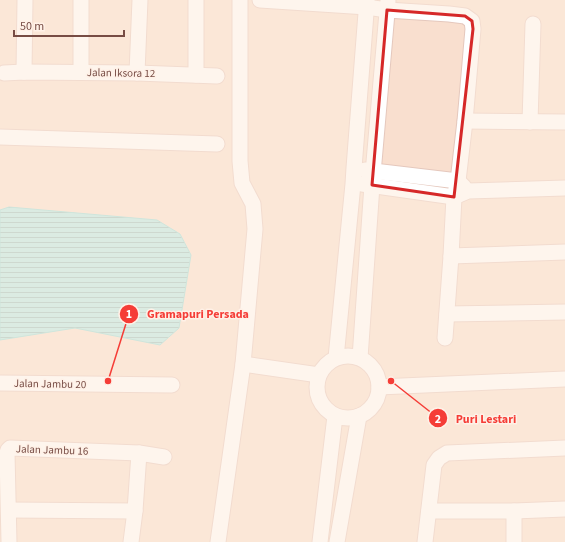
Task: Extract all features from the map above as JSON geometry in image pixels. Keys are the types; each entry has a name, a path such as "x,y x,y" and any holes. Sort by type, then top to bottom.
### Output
{"street":[{"path":"24,72 26,0"},
{"path":"81,0 81,72"},
{"path":"137,73 140,0"},
{"path":"196,0 196,75"},
{"path":"218,542 243,364 255,229 253,204 242,183 240,161 240,0"},
{"path":"260,0 449,7 472,21 473,29 460,190 452,256 445,338"},
{"path":"336,358 353,184 367,3"},
{"path":"360,358 373,178 388,5"},
{"path":"530,122 533,24"},
{"name":"Jalan Iksora 12","path":"4,73 81,72 217,76"},
{"path":"465,121 565,122"},
{"path":"0,137 217,144"},
{"path":"354,168 373,178 460,190 565,188"},
{"path":"353,184 373,178"},
{"path":"452,256 565,252"},
{"path":"447,314 565,312"},
{"path":"348,356 360,358 370,365 377,376 379,388 377,400 370,410 359,416 347,418 335,416 325,409 318,399 316,386 319,375 326,364 336,358 348,356"},
{"path":"243,364 319,375"},
{"path":"379,388 565,379"},
{"name":"Jalan Jambu 20","path":"0,383 172,385"},
{"path":"320,542 335,416"},
{"path":"337,542 359,416"},
{"name":"Jalan Jambu 16","path":"9,542 6,515 7,453 10,448 139,453 164,457"},
{"path":"425,542 434,465 439,458 447,453 565,448"},
{"path":"131,542 135,511 139,453"},
{"path":"429,511 565,510"},
{"path":"6,515 135,511"},
{"path":"514,511 514,542"}],"highlighted area":[{"path":"387,10 465,16 472,21 473,29 454,197 372,185"}],"shaded area":[{"path":"0,0 565,0 565,542 0,542"}],"water":[{"path":"9,207 157,220 180,234 191,255 179,328 160,345 75,328 0,340 0,210"}],"place":[{"name":"Gramapuri Persada","path":"108,381"},
{"name":"Puri Lestari","path":"391,381"}]}
